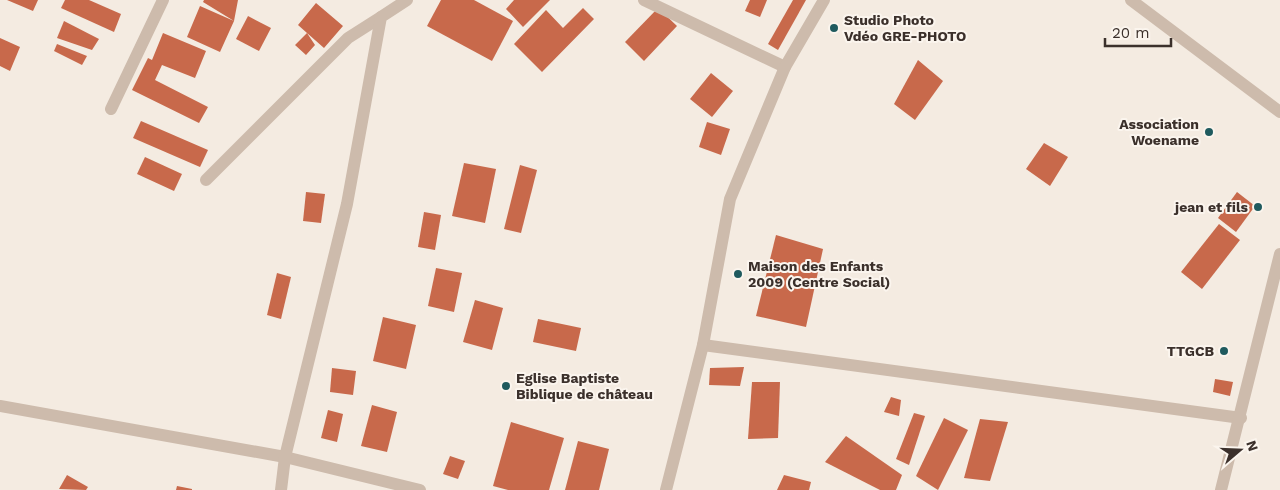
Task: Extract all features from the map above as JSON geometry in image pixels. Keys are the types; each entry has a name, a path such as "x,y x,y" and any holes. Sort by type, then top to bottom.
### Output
{"street":[{"path":"111,109 163,0"},
{"path":"206,180 348,38 407,0"},
{"path":"644,0 786,67"},
{"path":"666,490 703,345 730,199 786,67 824,0"},
{"path":"1131,0 1280,112"},
{"path":"281,490 285,457 347,204 381,17"},
{"path":"1221,490 1241,418 1280,254"},
{"path":"703,345 1241,418"},
{"path":"0,406 285,457 420,490"}],"building":[{"path":"7,0 38,0 33,11"},
{"path":"65,0 89,0 121,14 114,32 61,8"},
{"path":"204,0 238,0 234,21 203,2"},
{"path":"441,0 474,0 513,21 492,61 427,26"},
{"path":"514,0 550,0 523,27 506,9"},
{"path":"750,0 767,0 760,17 745,11"},
{"path":"793,0 806,0 778,50 768,44"},
{"path":"316,3 343,26 324,48 298,25"},
{"path":"200,6 234,21 220,52 187,37"},
{"path":"583,8 594,19 542,72 514,44 546,10 563,28"},
{"path":"658,8 677,26 644,61 625,42"},
{"path":"248,16 271,28 259,51 236,39"},
{"path":"64,21 99,39 92,50 57,38"},
{"path":"163,33 206,51 195,78 162,65 155,80 208,107 199,123 132,90 148,58 152,60"},
{"path":"307,33 315,45 306,55 295,45"},
{"path":"0,38 20,47 10,71 0,66"},
{"path":"57,44 87,56 82,65 54,51"},
{"path":"918,60 943,81 915,120 894,104"},
{"path":"711,73 733,91 712,117 690,99"},
{"path":"141,121 208,150 200,167 133,138"},
{"path":"707,122 730,129 721,155 699,147"},
{"path":"1044,143 1068,157 1050,186 1026,169"},
{"path":"145,157 182,174 174,191 137,174"},
{"path":"464,163 496,169 485,223 452,216"},
{"path":"520,165 537,170 521,233 504,229"},
{"path":"306,192 325,194 321,223 303,221"},
{"path":"1237,192 1255,206 1236,232 1218,218"},
{"path":"424,212 441,215 435,250 418,247"},
{"path":"1219,224 1240,240 1202,289 1181,272"},
{"path":"776,235 823,249 806,327 756,316"},
{"path":"436,268 462,273 454,312 428,306"},
{"path":"277,273 291,277 281,319 267,315"},
{"path":"475,300 503,308 492,350 463,342"},
{"path":"383,317 416,325 406,369 373,361"},
{"path":"538,319 581,328 576,351 533,342"},
{"path":"744,367 740,386 709,385 710,368"},
{"path":"332,368 356,371 353,395 330,392"},
{"path":"1215,379 1233,382 1230,396 1213,392"},
{"path":"752,382 780,382 778,438 748,439"},
{"path":"891,397 901,400 899,416 884,412"},
{"path":"372,405 397,412 387,452 361,446"},
{"path":"328,410 343,414 337,442 321,438"},
{"path":"914,413 925,416 909,465 896,459"},
{"path":"944,418 968,430 938,490 916,476"},
{"path":"980,419 1008,422 990,481 964,478"},
{"path":"511,422 564,438 549,490 508,490 493,486"},
{"path":"846,436 902,475 896,490 880,490 825,462"},
{"path":"578,441 609,449 599,490 565,490"},
{"path":"450,456 465,461 458,479 443,474"},
{"path":"67,475 88,487 86,490 59,489"},
{"path":"784,475 811,482 809,490 777,490"},
{"path":"177,486 192,489 192,490 176,490"}],"place":[{"name":"Studio Photo Vdéo GRE-PHOTO","path":"834,28"},
{"name":"Association Woename","path":"1209,132"},
{"name":"jean et fils","path":"1258,207"},
{"name":"Maison des Enfants 2009 (Centre Social)","path":"738,274"},
{"name":"TTGCB","path":"1224,351"},
{"name":"Eglise Baptiste Biblique de château","path":"506,386"}]}
